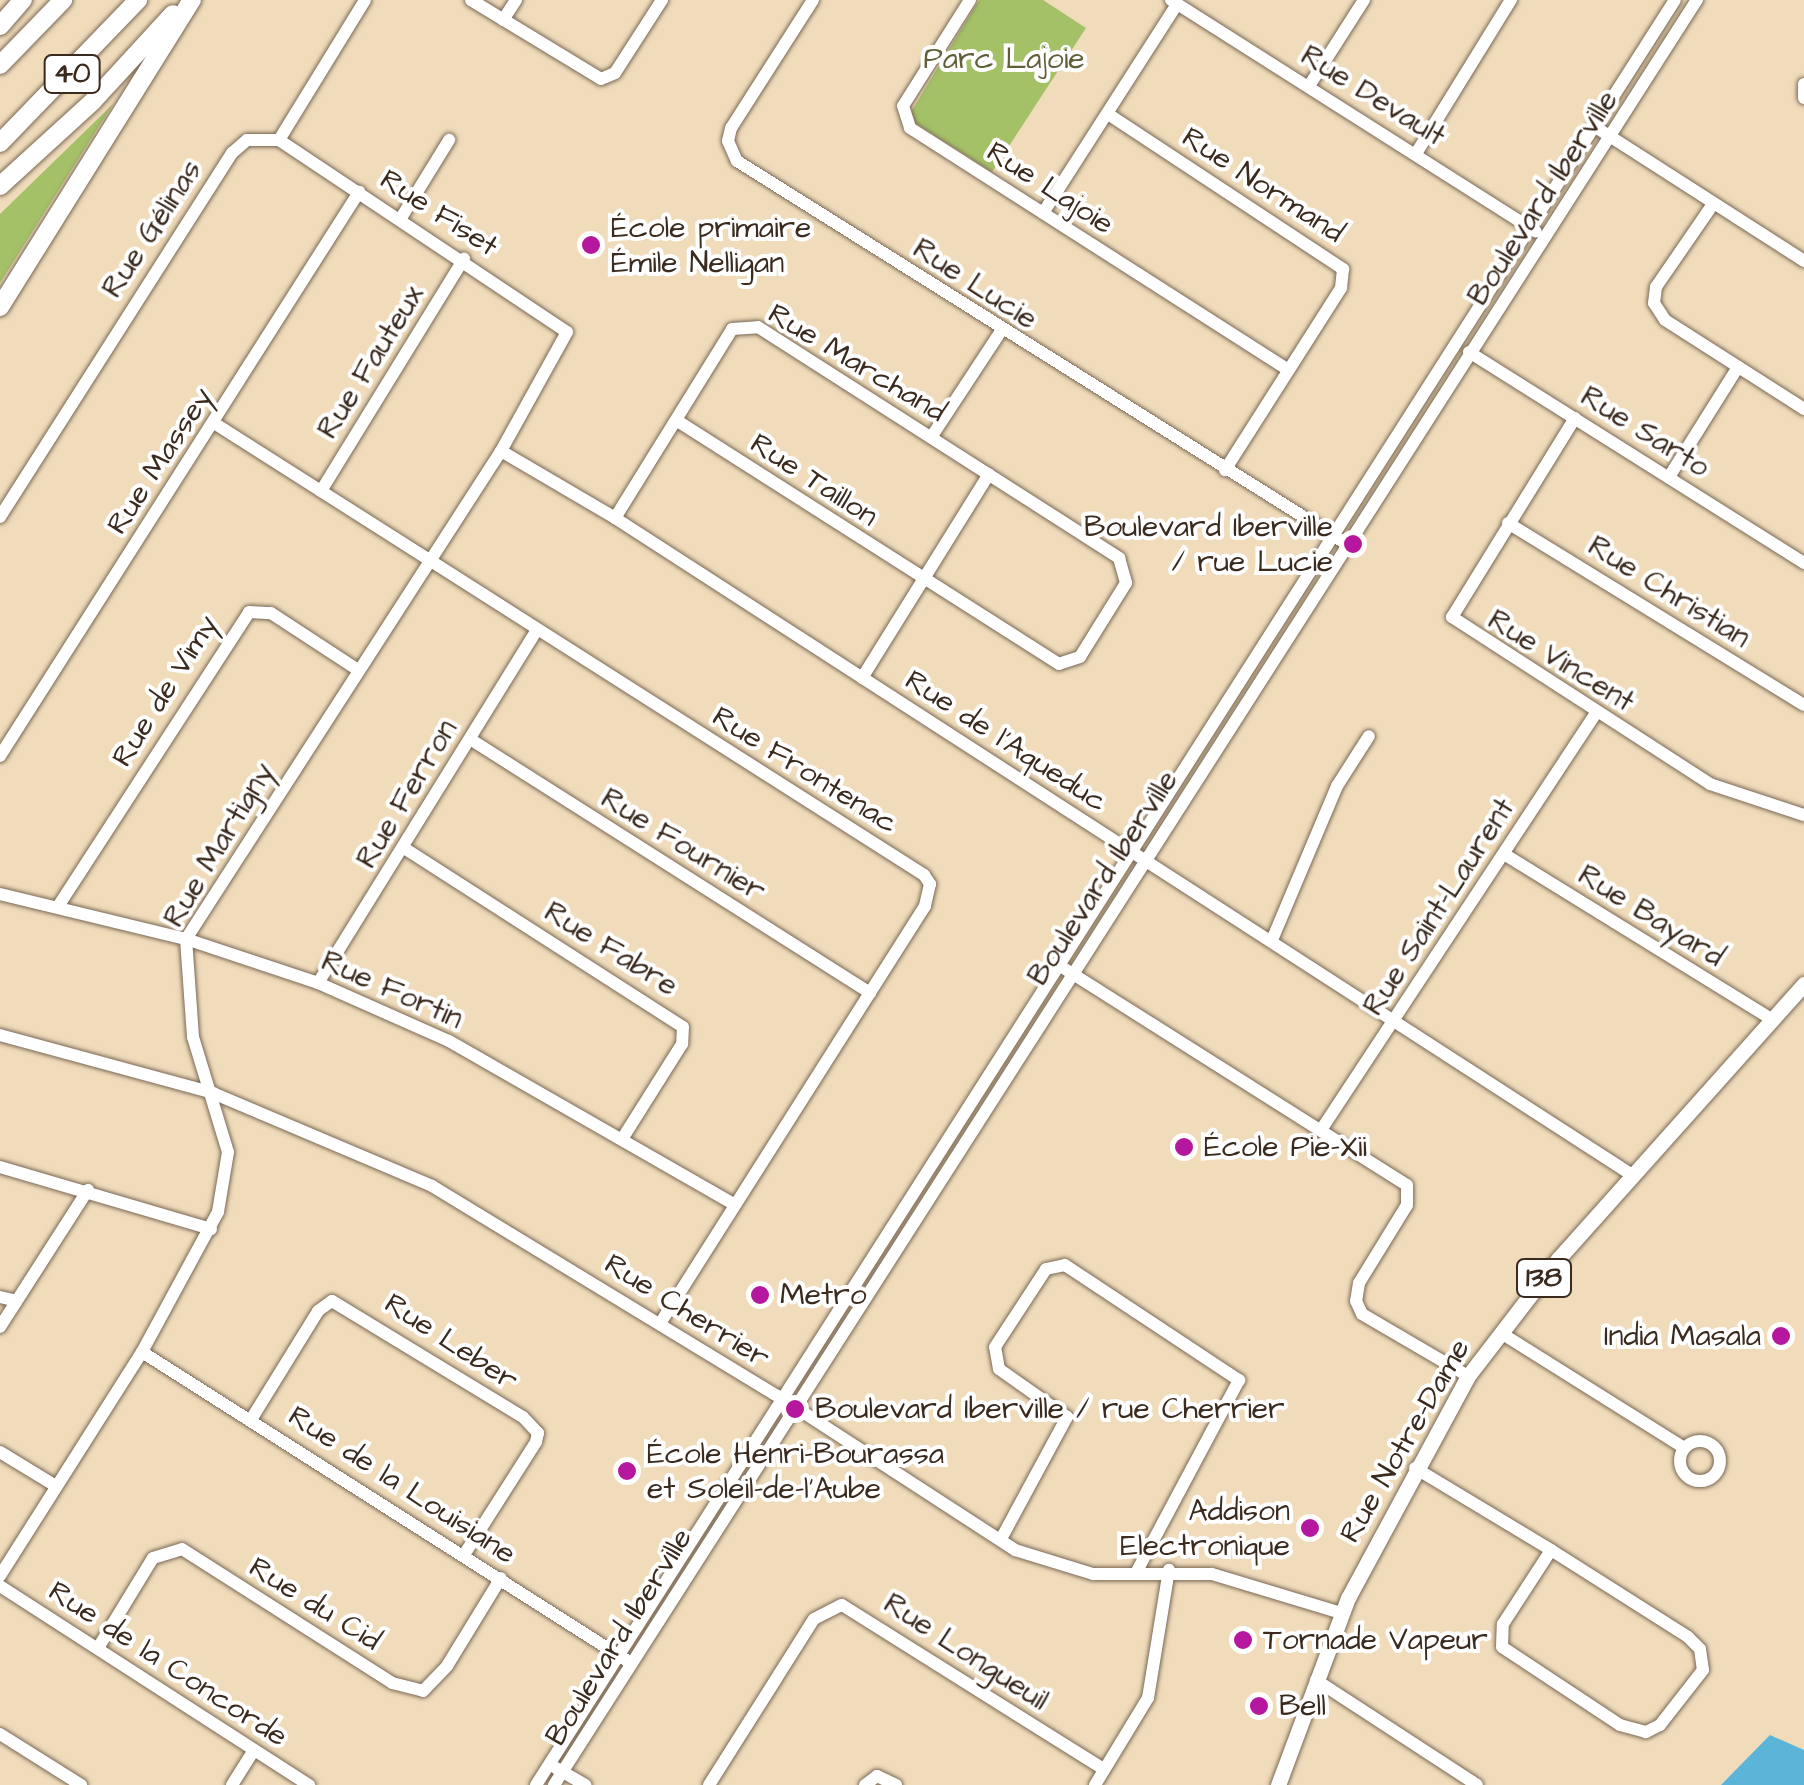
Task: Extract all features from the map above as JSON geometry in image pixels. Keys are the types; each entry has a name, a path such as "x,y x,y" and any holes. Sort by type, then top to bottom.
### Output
{"highway":[{"path":"0,26 22,0"},
{"name":"40","path":"0,65 63,0"},
{"name":"40","path":"0,144 138,0"},
{"path":"0,186 100,93 184,0"},
{"path":"0,307 192,0"}],"main road":[{"name":"Rue Notre-Dame","path":"1278,1785 1341,1613 1415,1468 1468,1376 1632,1175 1804,984"}],"street":[{"path":"279,140 364,0"},
{"path":"470,0 588,75 608,78 662,0"},
{"path":"504,20 516,0"},
{"name":"Rue Lucie","path":"813,0 730,128 730,152 1001,331 1341,541"},
{"name":"Rue Lajoie","path":"970,0 903,116 910,128 1288,370"},
{"path":"1310,86 1364,0"},
{"path":"1417,152 1510,0"},
{"name":"Boulevard Iberville","path":"1065,969 1146,860 1458,345 1675,0"},
{"name":"Boulevard Iberville","path":"536,1785 788,1403 1065,969 1133,851 1341,541 1474,354 1697,0"},
{"path":"1043,213 1108,114 1174,2"},
{"name":"Rue Devault","path":"1174,2 1417,152 1546,238"},
{"path":"1804,84 1804,98"},
{"name":"Rue Normand","path":"1108,114 1343,269 1342,288 1224,470"},
{"path":"1597,128 1711,207 1804,261"},
{"name":"Rue Gélinas","path":"0,517 232,153 247,140 279,140"},
{"name":"Rue Fiset","path":"279,140 567,332"},
{"path":"401,218 449,140"},
{"name":"Rue Massey","path":"0,756 360,192"},
{"path":"1711,207 1656,287 1654,304 1665,320 1804,409"},
{"name":"Rue Fauteux","path":"321,491 464,260"},
{"name":"Rue Marchand","path":"615,518 732,330 758,326 989,474"},
{"path":"932,436 1001,331"},
{"name":"Rue Martigny","path":"0,1576 142,1352 210,1230 228,1152 213,1092 193,1037 186,939 501,452 567,332"},
{"name":"Rue Sarto","path":"1458,345 1804,563"},
{"path":"1669,477 1738,367"},
{"name":"Rue Vincent","path":"1575,418 1452,618 1710,784 1803,814"},
{"name":"Rue Taillon","path":"677,422 1058,664 1080,657 1126,583 1119,558 989,474"},
{"name":"Rue Frontenac","path":"214,424 924,875 931,894 926,906 660,1323"},
{"name":"Rue de l'Aqueduc","path":"501,452 615,518 1632,1175"},
{"path":"862,678 989,474"},
{"name":"Rue Christian","path":"1508,523 1804,704"},
{"name":"Rue de Vimy","path":"59,905 249,612 270,613 358,670"},
{"name":"Rue Ferron","path":"318,983 537,630"},
{"name":"Rue Saint-Laurent","path":"1323,1128 1596,713"},
{"path":"1272,940 1337,786 1369,736"},
{"name":"Rue Fournier","path":"470,740 870,993"},
{"path":"1803,814 1804,800"},
{"name":"Rue Fabre","path":"404,848 684,1026 682,1044 624,1136"},
{"name":"Rue Bayard","path":"1504,854 1773,1020"},
{"name":"Rue Fortin","path":"0,894 59,905 186,939 318,983 449,1041 624,1136 734,1204"},
{"path":"1065,969 1407,1184 1407,1204 1359,1284 1362,1314 1468,1376"},
{"name":"Rue Cherrier","path":"0,1035 213,1092 432,1186 660,1323 1000,1539 1061,1570 1169,1570 1250,1582 1341,1613"},
{"path":"0,1167 88,1190 210,1230"},
{"path":"0,1327 88,1190"},
{"path":"1000,1539 1067,1417 999,1369 995,1347 1046,1268 1065,1265 1238,1380 1136,1573"},
{"path":"0,1297 17,1301"},
{"name":"Rue Leber","path":"252,1418 318,1312 332,1301 507,1406 534,1424 536,1442 464,1556"},
{"path":"1502,1332 1684,1448"},
{"name":"Rue de la Louisiane","path":"142,1352 252,1418 632,1664"},
{"name":"Boulevard Iberville","path":"554,1785 632,1664 788,1403"},
{"path":"0,1452 56,1486"},
{"path":"1415,1468 1551,1550 1700,1648 1703,1670 1660,1725 1646,1732 1620,1724 1502,1647 1503,1624 1551,1550"},
{"name":"Rue du Cid","path":"98,1648 153,1558 182,1550 392,1683 423,1691 447,1666 501,1578"},
{"path":"1095,1785 1148,1698 1169,1570"},
{"name":"Rue de la Concorde","path":"0,1586 309,1785"},
{"name":"Rue Longueuil","path":"709,1785 814,1620 842,1605 1103,1769"},
{"path":"1316,1680 1477,1785"},
{"path":"0,1734 81,1785"},
{"path":"232,1785 254,1750"},
{"path":"550,1764 584,1785"},
{"path":"865,1785 877,1776 896,1785"}],"green space":[{"name":"Parc Lajoie","path":"979,0 1043,0 1086,28 992,172 915,123 911,112"},
{"path":"113,104 0,283 0,214"}],"water":[{"path":"1770,1735 1804,1750 1804,1785 1721,1785"}],"place":[{"name":"École primaire Émile Nelligan","path":"591,245"},
{"name":"Boulevard Iberville / rue Lucie","path":"1353,544"},
{"name":"École Pie-Xii","path":"1184,1147"},
{"name":"Metro","path":"760,1295"},
{"name":"India Masala","path":"1781,1336"},
{"name":"Boulevard Iberville / rue Cherrier","path":"795,1409"},
{"name":"École Henri-Bourassa et Soleil-de-l'Aube","path":"627,1471"},
{"name":"Addison Electronique","path":"1310,1528"},
{"name":"Tornade Vapeur","path":"1243,1640"},
{"name":"Bell","path":"1259,1706"}]}
